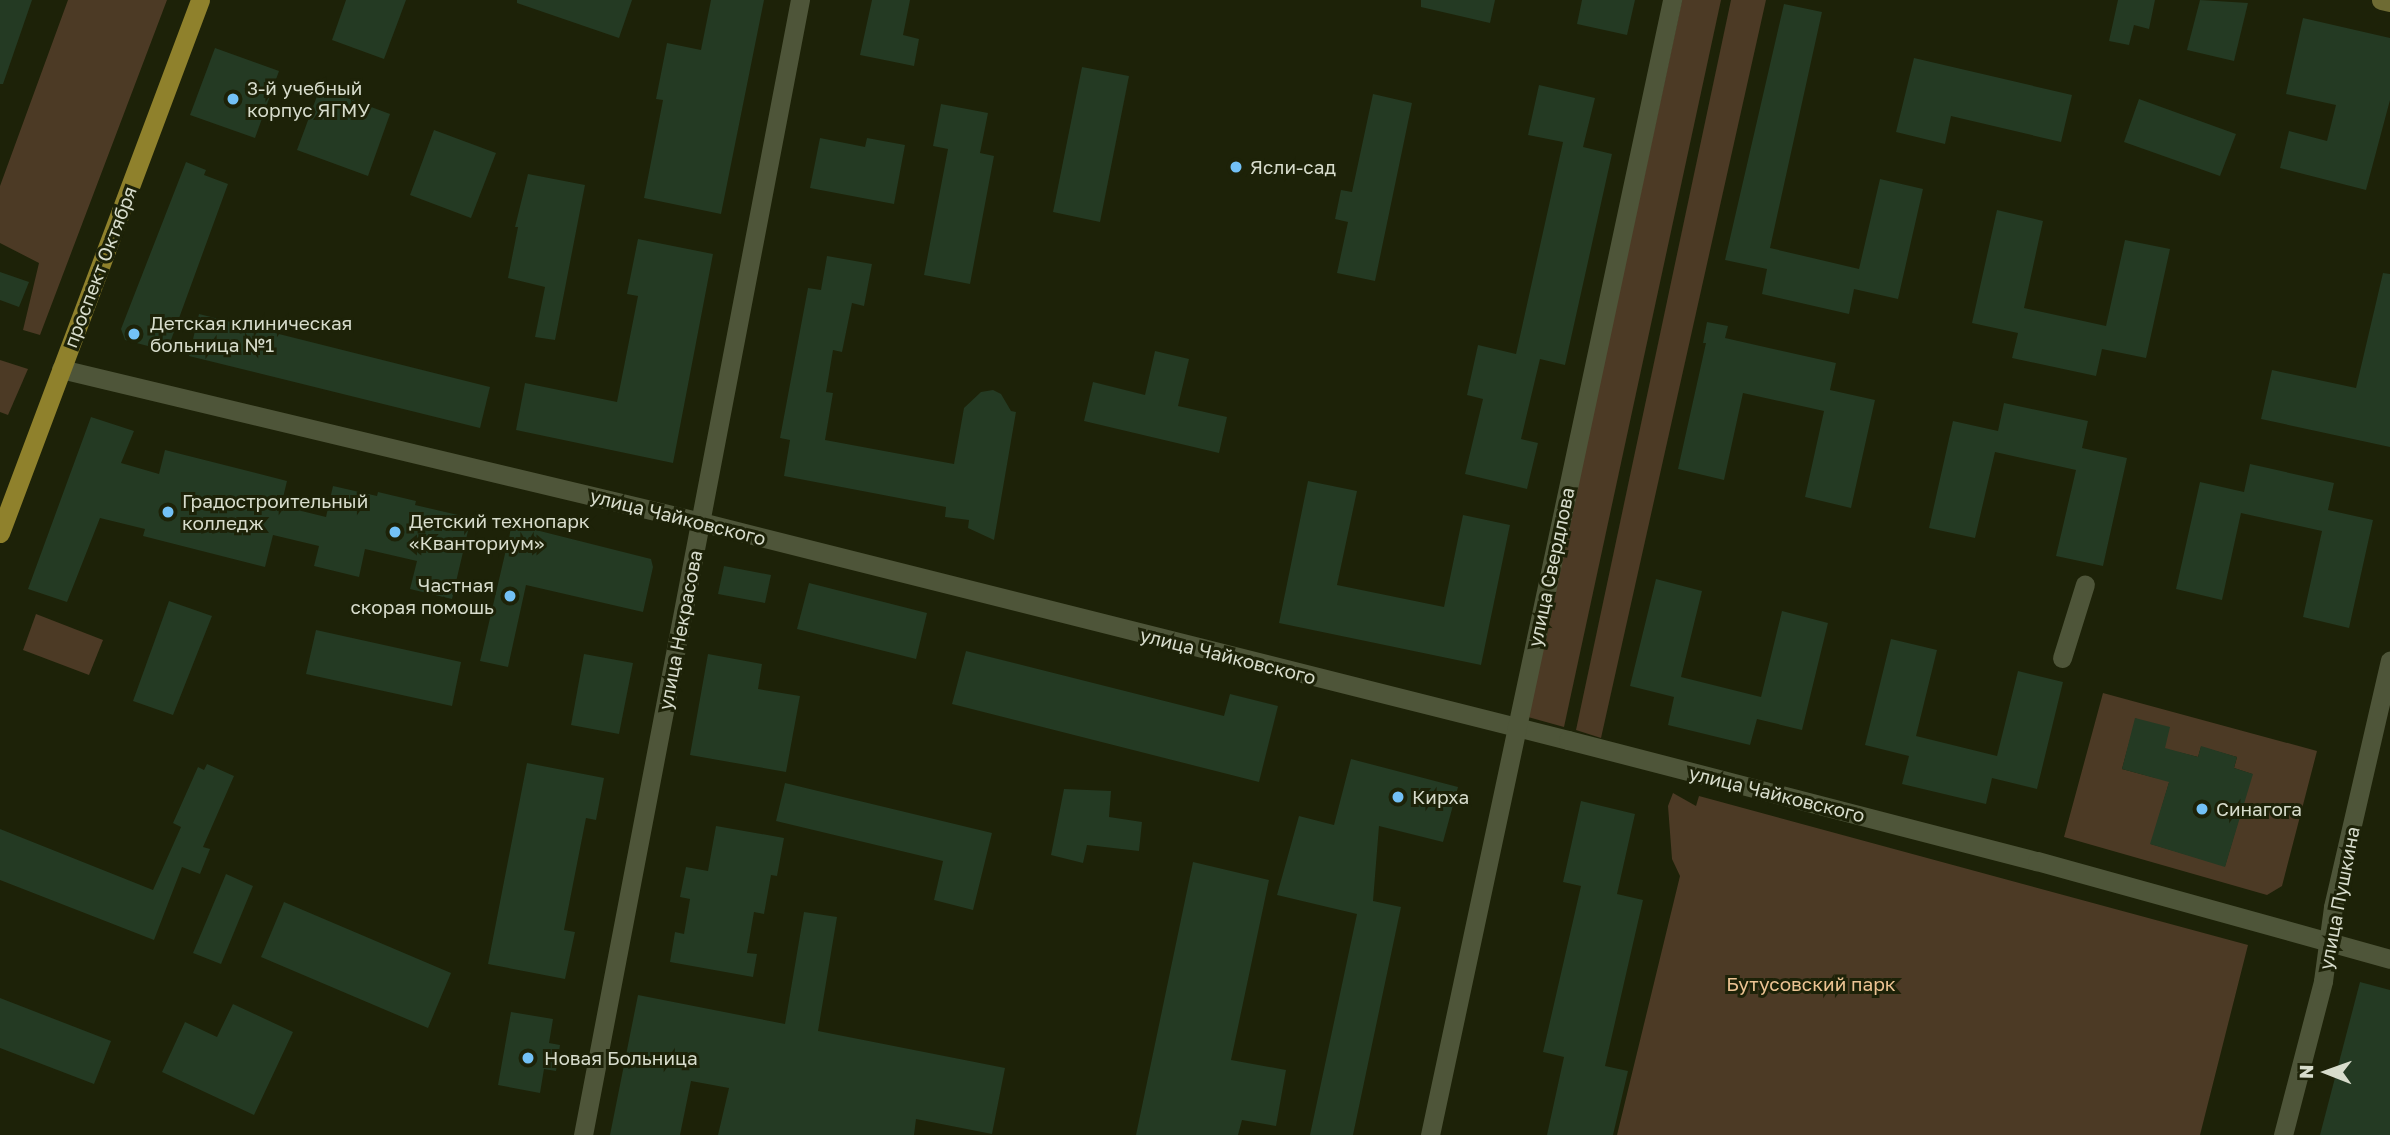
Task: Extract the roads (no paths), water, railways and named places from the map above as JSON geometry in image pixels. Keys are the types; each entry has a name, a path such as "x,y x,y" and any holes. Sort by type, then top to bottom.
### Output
{"main road":[{"name":"проспект Октября","path":"0,533 200,0"},
{"path":"2381,0 2390,2"}],"street":[{"name":"улица Некрасова","path":"583,1135 800,0"},
{"name":"улица Свердлова","path":"1430,1135 1672,0"},
{"name":"улица Чайковского","path":"61,369 701,522 1516,727 2037,861 2390,959"},
{"path":"2062,658 2085,584"},
{"name":"улица Пушкина","path":"2283,1135 2323,981 2333,907 2390,660"}],"place":[{"name":"3-й учебный корпус ЯГМУ","path":"233,99"},
{"name":"Ясли-сад","path":"1236,167"},
{"name":"Детская клиническая больница №1","path":"134,334"},
{"name":"Градостроительный колледж","path":"168,512"},
{"name":"Детский технопарк «Кванториум»","path":"395,532"},
{"name":"Частная скорая помошь","path":"510,596"},
{"name":"Кирха","path":"1398,797"},
{"name":"Синагога","path":"2202,809"},
{"name":"Новая Больница","path":"528,1058"}],"park label":[{"name":"Бутусовский парк","path":"1811,984"}]}
